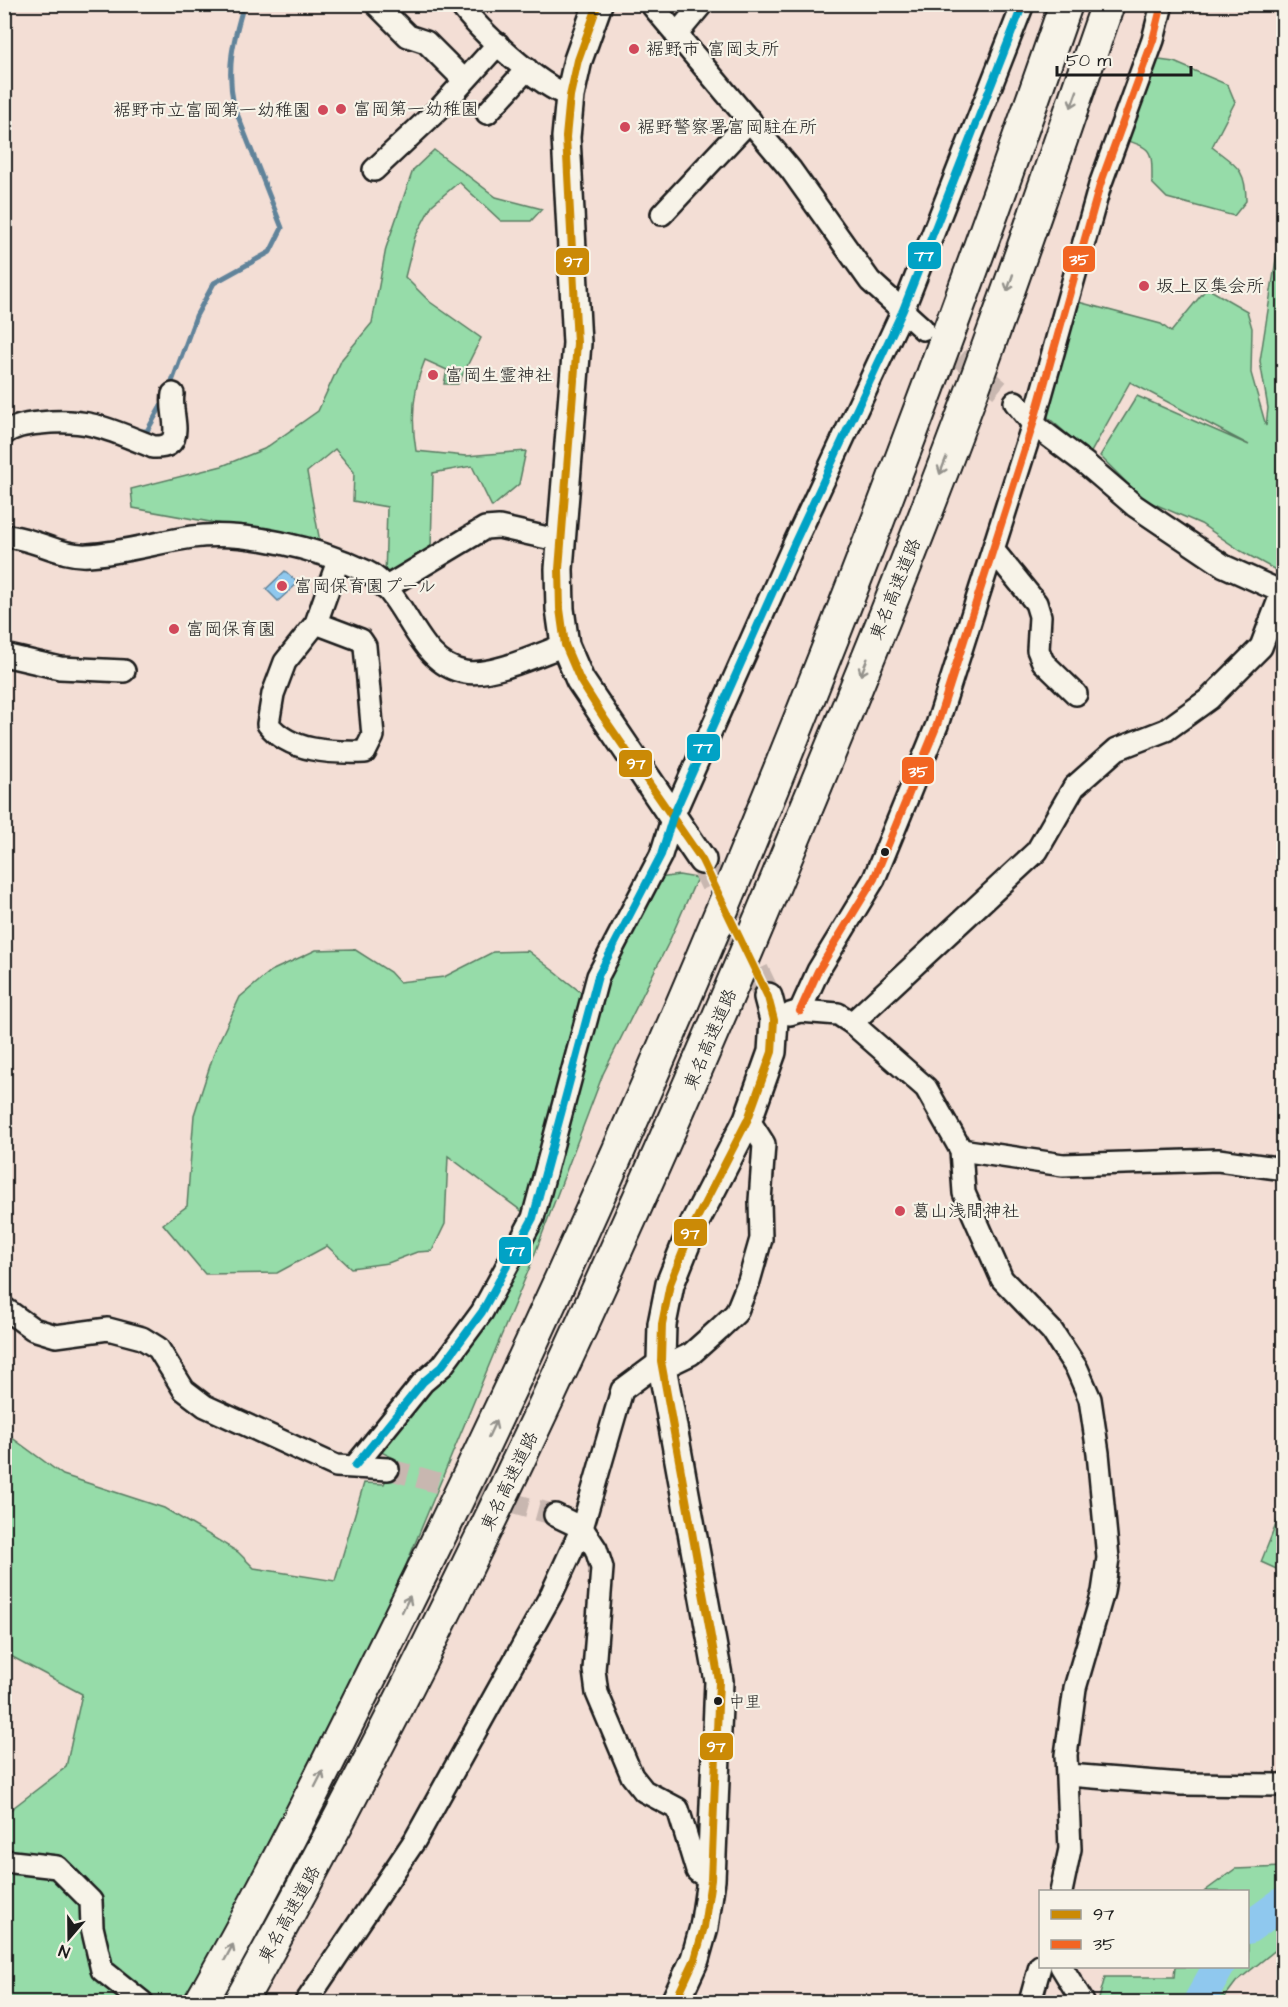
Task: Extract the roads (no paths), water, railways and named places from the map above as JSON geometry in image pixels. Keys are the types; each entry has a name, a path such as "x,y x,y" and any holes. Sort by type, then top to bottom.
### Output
{"highway":[{"name":"東名高速道路","path":"201,2002 340,1738 491,1430 712,933 885,506 978,259 1066,4"},
{"name":"東名高速道路","path":"240,2002 359,1785 458,1584 566,1364 690,1087 912,549 992,336 1108,4"}],"main road":[{"path":"598,4 578,60 570,96 566,137 577,343 561,541 560,609 566,645 586,690 702,860"},
{"path":"675,2002 695,1959 704,1927 711,1880 718,1681 662,1364 662,1324 670,1284 694,1224 748,1119 772,1052 771,1008"}],"street":[{"path":"376,4 408,36 426,42 464,80"},
{"path":"460,4 498,44 527,69 555,91 570,96"},
{"path":"651,4 791,170 870,281 923,329"},
{"path":"676,35 702,4"},
{"path":"355,1466 423,1382 442,1366 482,1312 533,1218 598,976 661,855 673,816 794,544 903,310 1023,4"},
{"path":"800,1011 818,971 874,879 937,725 1033,424 1100,185 1151,45 1162,4"},
{"path":"374,170 441,107 498,44"},
{"path":"487,113 527,69"},
{"path":"662,214 750,120"},
{"path":"4,434 9,430 30,424 66,420 97,424 153,447 162,447 173,440 176,433 171,405 173,394"},
{"path":"852,1023 1037,851 1074,787 1118,749 1166,730 1209,699 1261,647 1283,592 1224,566 1135,506 1086,464 1033,424 1015,402"},
{"path":"385,588 485,528 499,527 561,541"},
{"path":"4,536 21,537 68,553 88,555 194,537 216,536 260,540 305,550 367,572 385,588 437,661 467,673 491,670 566,645"},
{"path":"994,551 1036,603 1040,616 1038,650 1044,662 1076,694"},
{"path":"316,623 362,640 365,646 373,736 365,752 328,753 278,737 268,724 273,694 285,662 316,623 338,561"},
{"path":"4,655 60,668 124,671"},
{"path":"771,1008 838,1014 852,1023 926,1088 961,1150 964,1193 1002,1278 1052,1331 1077,1369 1090,1399 1098,1453 1108,1558 1103,1592 1075,1688 1066,1755 1070,1850 1061,1890"},
{"path":"306,2002 415,1840 552,1593 582,1528 622,1390 662,1364 691,1354 736,1313 749,1281 761,1239 760,1201 764,1144 748,1119"},
{"path":"961,1150 1063,1165 1218,1160 1284,1170"},
{"path":"4,1308 33,1329 56,1336 108,1329 142,1338 158,1348 184,1390 205,1406 301,1452 336,1466 388,1469"},
{"path":"555,1515 582,1528 596,1549 602,1568 595,1644 594,1670 597,1693 632,1776 644,1791 678,1809 697,1871 711,1880"},
{"path":"1068,1775 1182,1784 1284,1785"},
{"path":"4,1861 57,1867 91,1901 92,1927 102,1970 142,2002"},
{"path":"1030,2002 1040,1968"},
{"path":"1062,1968 1083,2002"}],"water":[{"name":"富岡保育園プール","path":"285,571 298,583 278,601 266,589"}],"waterway":[{"path":"169,390 196,316 214,283 270,252 282,228 234,106 231,79 232,55 244,4"},
{"path":"136,431 147,431 165,399"},
{"path":"1249,1927 1284,1902"},
{"path":"1199,2002 1218,1968"}],"tunnel":[{"path":"935,338 1015,402"},
{"path":"702,860 768,997"},
{"path":"388,1469 555,1515"}],"place":[{"name":"裾野市 富岡支所","path":"634,49"},
{"name":"富岡第一幼稚園","path":"341,109"},
{"name":"裾野市立富岡第一幼稚園","path":"323,110"},
{"name":"裾野警察署富岡駐在所","path":"625,127"},
{"name":"坂上区集会所","path":"1144,286"},
{"name":"富岡生霊神社","path":"433,375"},
{"name":"富岡保育園プール","path":"282,586"},
{"name":"富岡保育園","path":"174,629"},
{"name":"葛山浅間神社","path":"900,1211"},
{"name":"中里","path":"718,1701"}]}
